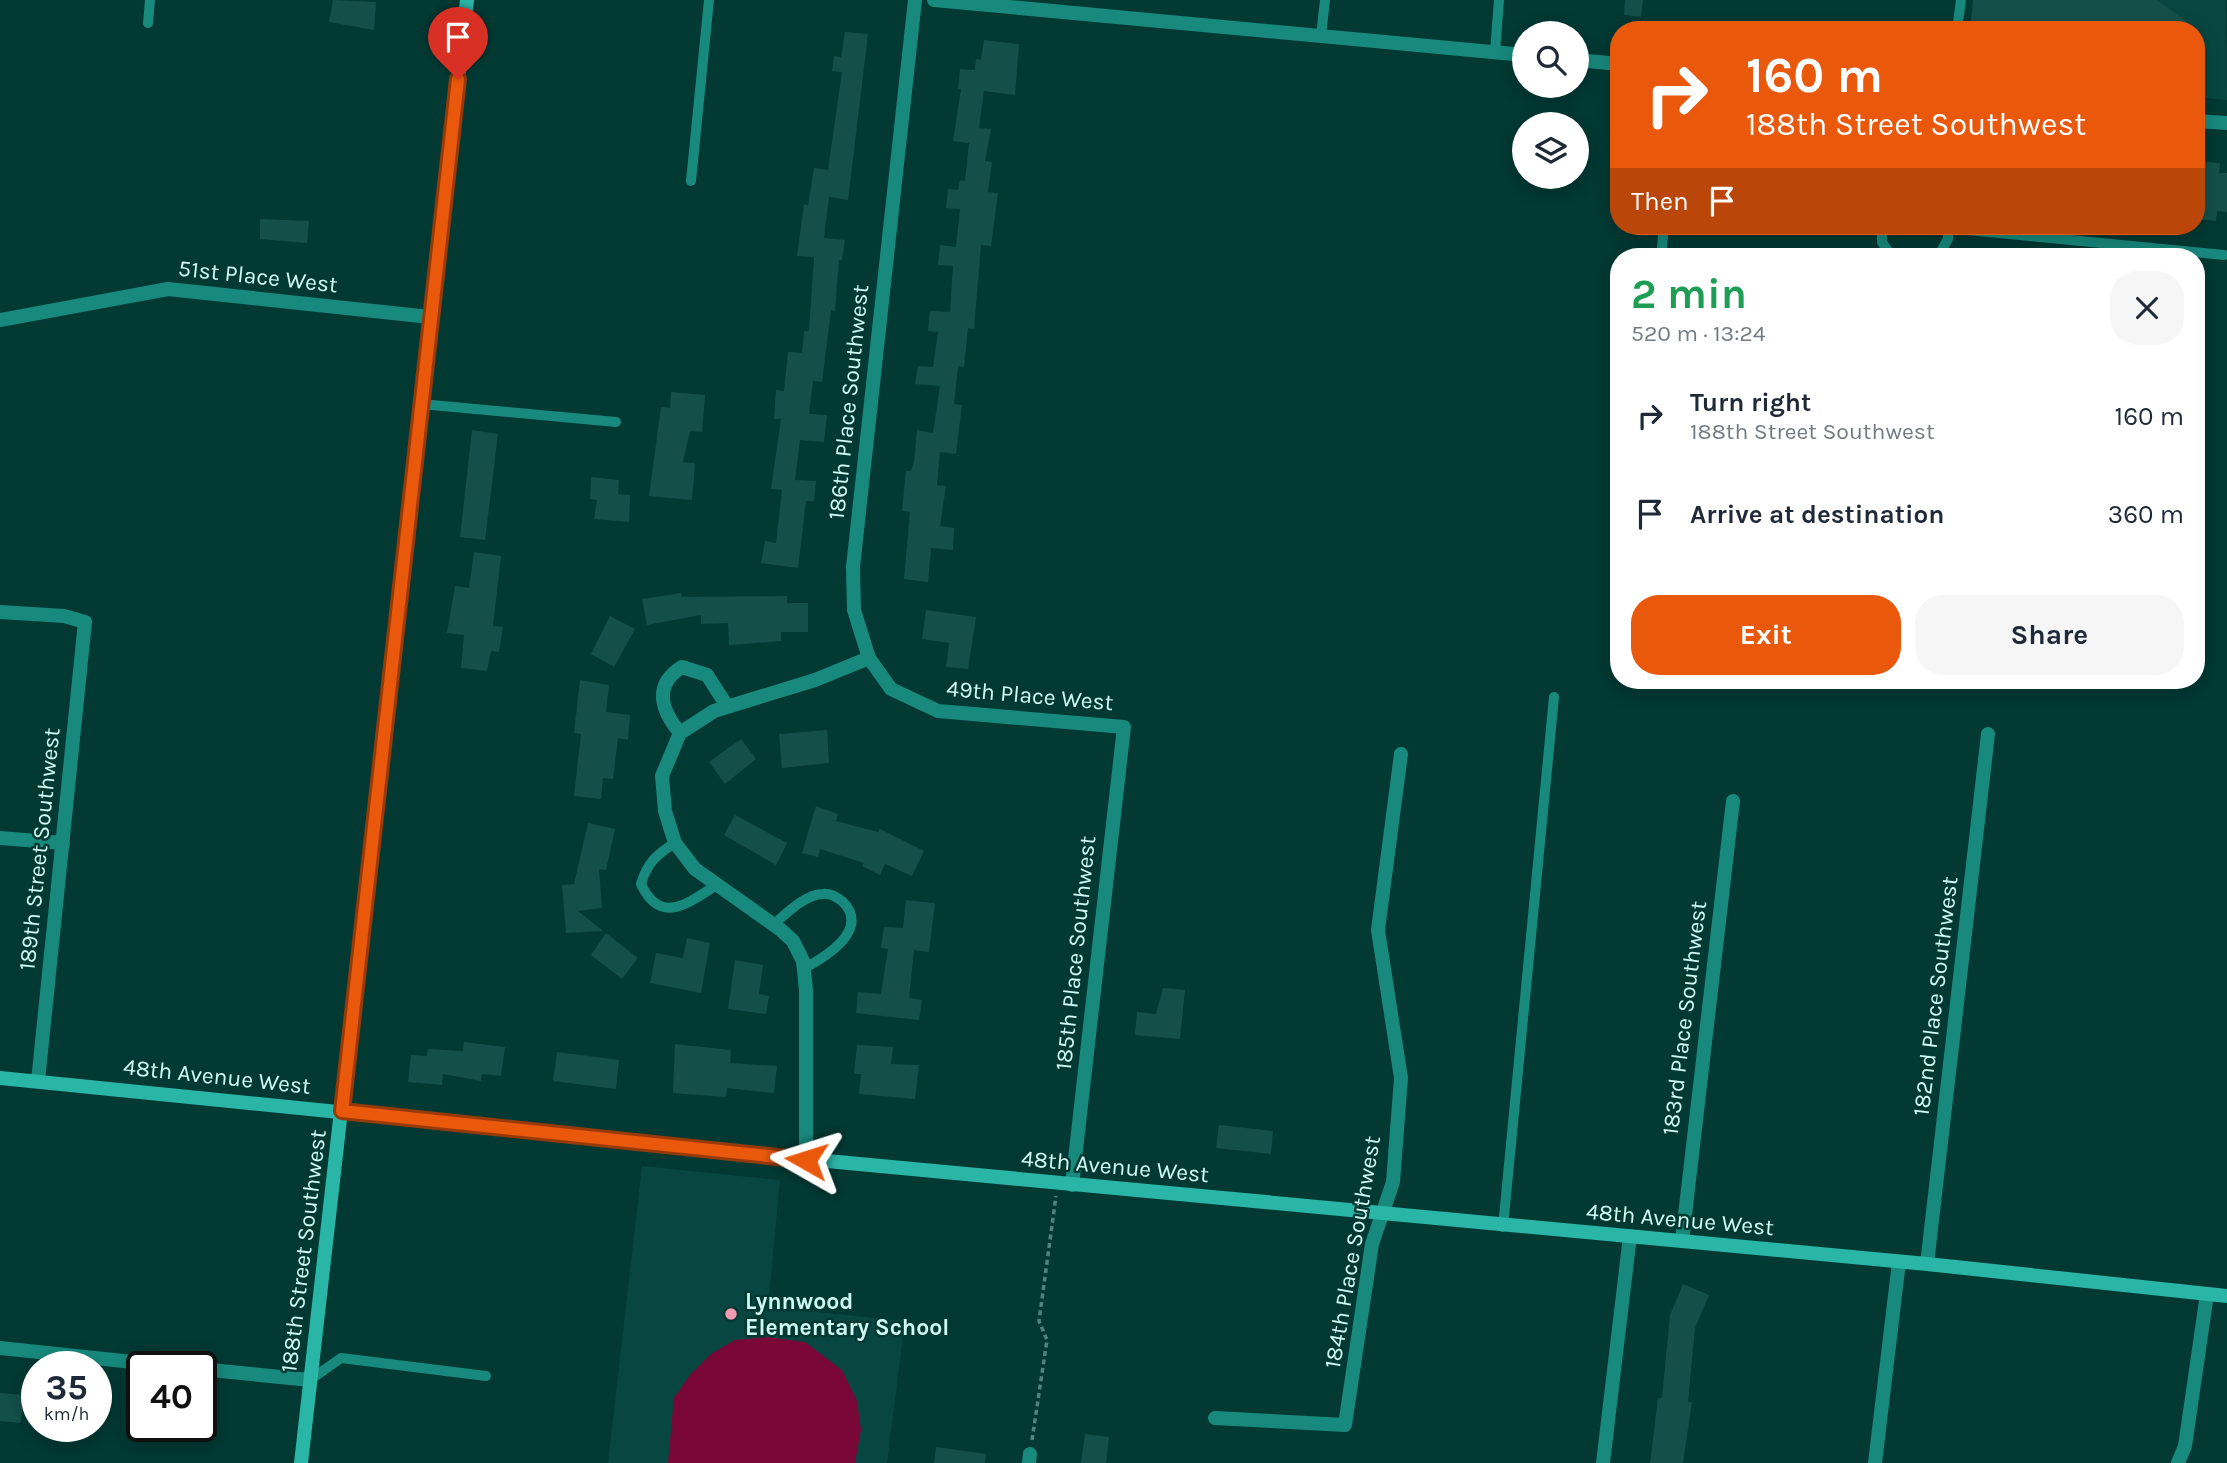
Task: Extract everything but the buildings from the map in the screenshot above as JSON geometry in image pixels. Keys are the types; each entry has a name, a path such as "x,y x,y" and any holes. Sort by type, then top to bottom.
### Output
{"street":[{"name":"188th Street Southwest","path":"301,1463 467,0"},
{"name":"186th Place Southwest","path":"869,658 855,610 853,567 915,0"},
{"path":"934,0 1512,54"},
{"path":"1589,61 1610,63"},
{"path":"2205,122 2227,123"},
{"name":"51st Place West","path":"0,320 168,289 430,317"},
{"name":"189th Street Southwest","path":"0,612 64,616 85,622 38,1081"},
{"path":"806,1160 803,969 793,942 695,869 675,843 665,811 662,776 680,733 714,711 815,681 869,658"},
{"name":"49th Place West","path":"869,658 891,689 938,711 1124,727"},
{"path":"680,733 667,718 661,701 663,687 671,674 682,667 707,675 727,706"},
{"name":"185th Place Southwest","path":"1072,1185 1124,727"},
{"name":"182nd Place Southwest","path":"1927,1264 1988,734"},
{"name":"184th Place Southwest","path":"1215,1419 1345,1425 1372,1244 1393,1182 1401,1078 1378,930 1401,754"},
{"name":"183rd Place Southwest","path":"1682,1241 1732,801"},
{"path":"0,838 63,842"},
{"name":"48th Avenue West","path":"0,1078 806,1160 1503,1227 1927,1264 2227,1296"},
{"path":"1603,1463 1630,1236"},
{"path":"1875,1463 1899,1262"},
{"path":"2178,1463 2185,1446 2207,1294"},
{"path":"0,1348 126,1361"},
{"path":"217,1371 310,1380"}],"lane":[{"path":"148,23 150,0"},
{"path":"691,181 709,0"},
{"path":"1321,36 1325,0"},
{"path":"1495,52 1499,0"},
{"path":"1958,21 1961,0"},
{"path":"2002,235 2089,248"},
{"path":"2205,255 2224,256"},
{"path":"421,404 616,422"},
{"path":"1503,1227 1554,697"},
{"path":"675,843 658,854 645,868 641,884 648,899 664,909 686,905 715,886"},
{"path":"773,925 806,900 823,894 838,898 849,908 852,925 844,940 826,957 803,969"},
{"path":"310,1380 341,1358 486,1376"}],"path":[{"path":"1030,1458 1047,1340 1039,1321 1056,1184"}],"shaded area":[{"path":"2016,0 2226,0 2227,100 2205,98 2205,21 2015,21"},
{"name":"Lynnwood Elementary School","path":"642,1166 780,1180 768,1307 905,1321 887,1463 608,1463"},
{"path":"767,1337 805,1342 842,1370 857,1401 861,1430 855,1463 668,1463 674,1398 690,1375 711,1354 735,1340"}],"place":[{"name":"Lynnwood Elementary School","path":"731,1314"}],"route":[{"path":"458,79 342,1111 806,1160"}]}
